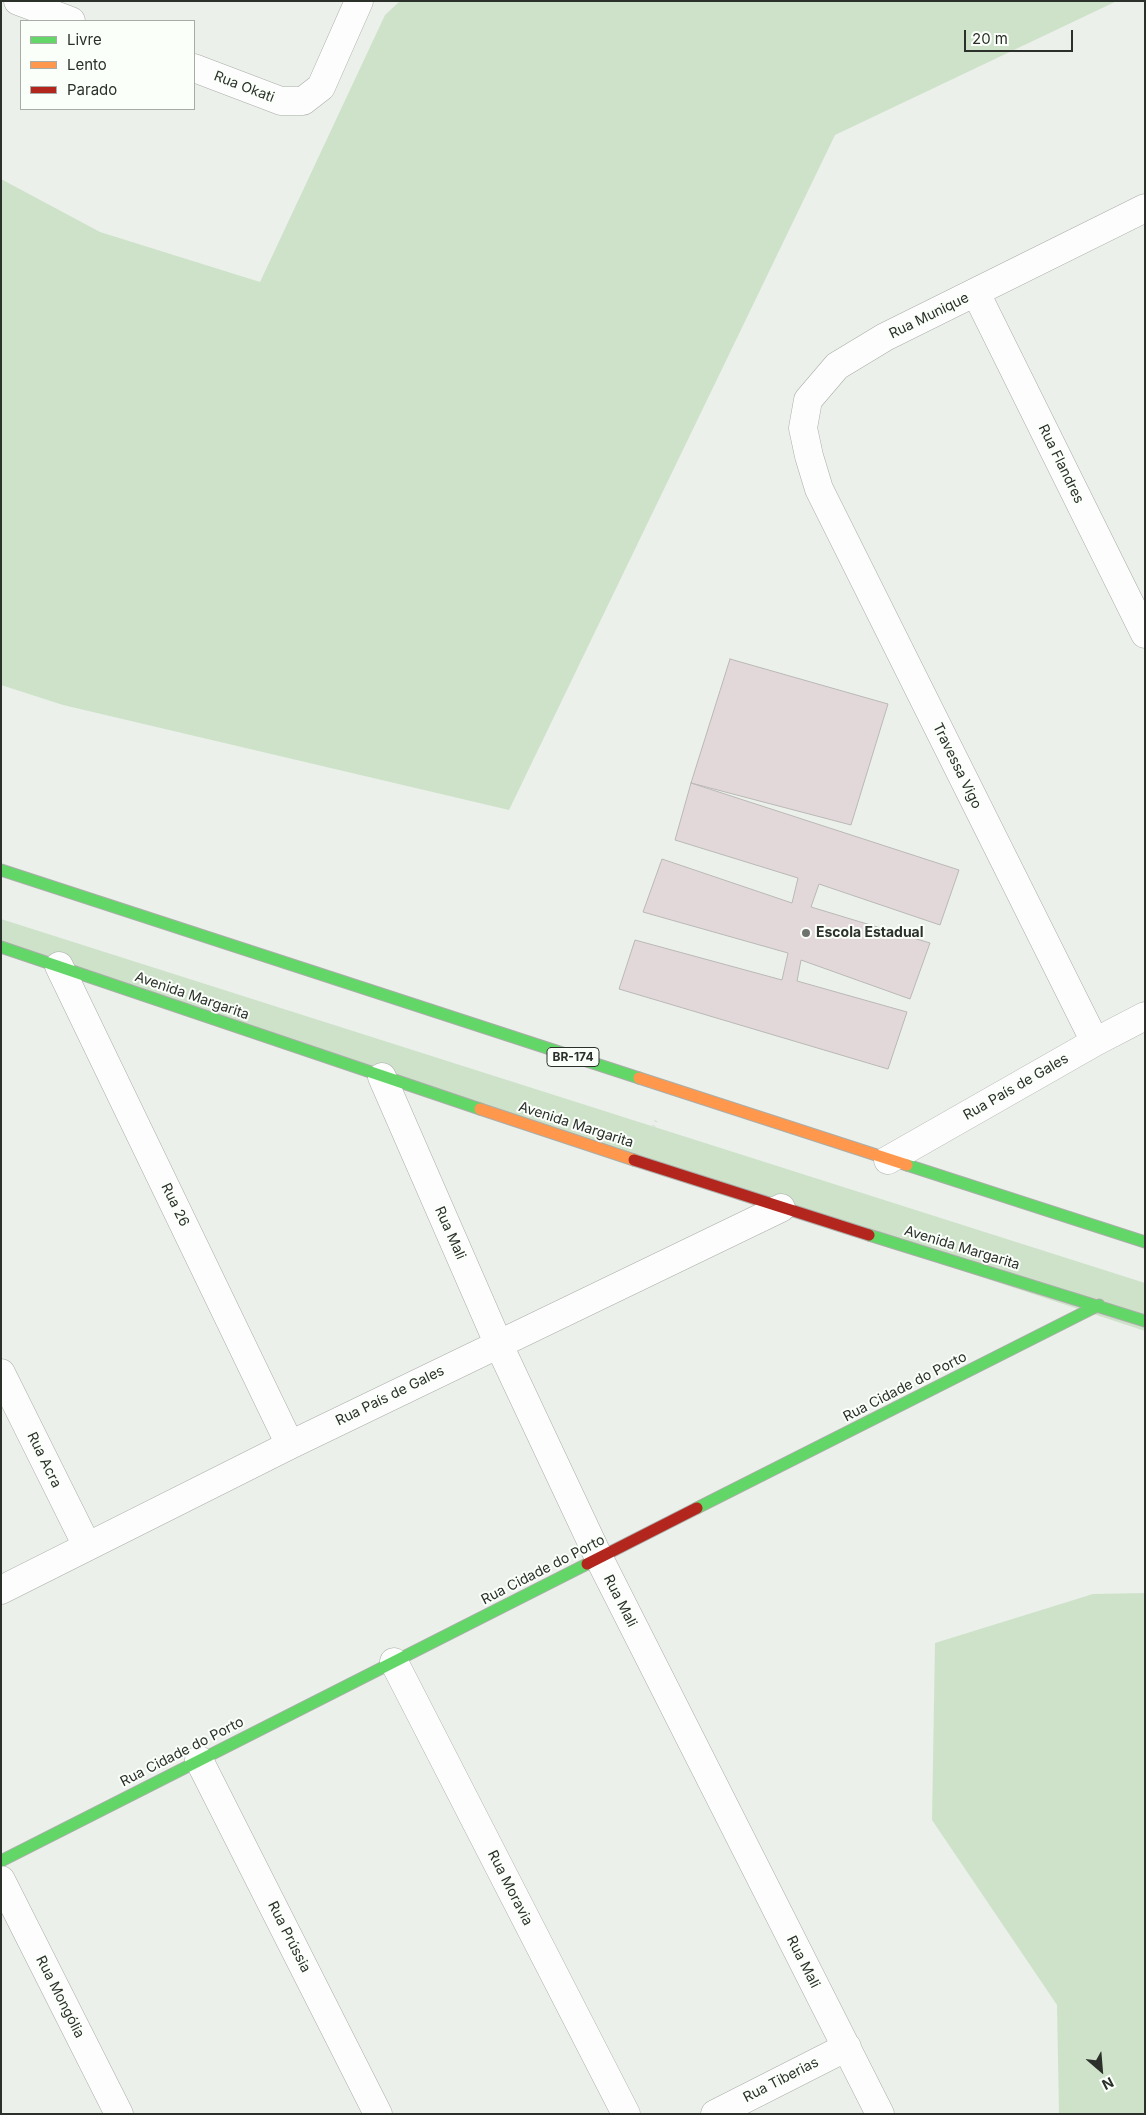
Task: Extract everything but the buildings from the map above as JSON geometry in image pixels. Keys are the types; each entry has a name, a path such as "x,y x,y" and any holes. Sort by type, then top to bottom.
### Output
{"main road":[{"name":"BR-174","path":"1,870 1145,1242"},
{"name":"Avenida Margarita","path":"1,946 382,1077 781,1208 1099,1305 1145,1321"},
{"name":"Rua Cidade do Porto","path":"1,1861 1099,1305"}],"street":[{"path":"18,1 68,20"},
{"name":"Rua Okati","path":"195,68 281,101 303,101 321,87 359,1"},
{"name":"Rua Munique","path":"819,489 803,428 808,400 837,366 885,338 1145,208"},
{"name":"Rua Flandres","path":"976,294 1145,634"},
{"name":"Travessa Vigo","path":"819,489 1094,1042"},
{"name":"Rua 26","path":"59,966 290,1445"},
{"name":"Rua País de Gales","path":"888,1160 1094,1042 1145,1016"},
{"name":"Rua Mali","path":"382,1077 498,1343 598,1558 880,2114"},
{"name":"Rua País de Gales","path":"1,1590 498,1343 781,1208"},
{"name":"Rua Acra","path":"1,1373 87,1546"},
{"name":"Rua Moravia","path":"394,1662 626,2114"},
{"name":"Rua Prússia","path":"199,1760 378,2114"},
{"name":"Rua Mongólia","path":"1,1880 120,2114"},
{"name":"Rua Tiberias","path":"715,2114 847,2047"}],"green space":[{"path":"400,1 1117,1 835,135 509,810 63,705 1,685 1,179 100,232 260,282 385,15"},
{"path":"1,919 1145,1283 1145,1331 1,954"},
{"path":"1145,1593 1145,2114 1059,2114 1057,2005 932,1820 935,1643 1093,1594"}],"traffic: fast":[{"path":"1,870 639,1078"},
{"path":"1,947 480,1109"},
{"path":"907,1165 1145,1242"},
{"path":"869,1235 1145,1321"},
{"path":"697,1508 1099,1305"},
{"path":"1,1861 587,1564"}],"traffic: slow":[{"path":"639,1078 907,1165"},
{"path":"480,1109 634,1160"}],"traffic: jam":[{"path":"634,1160 869,1235"},
{"path":"587,1564 697,1508"}],"place":[{"name":"Escola Estadual","path":"806,933"}]}
